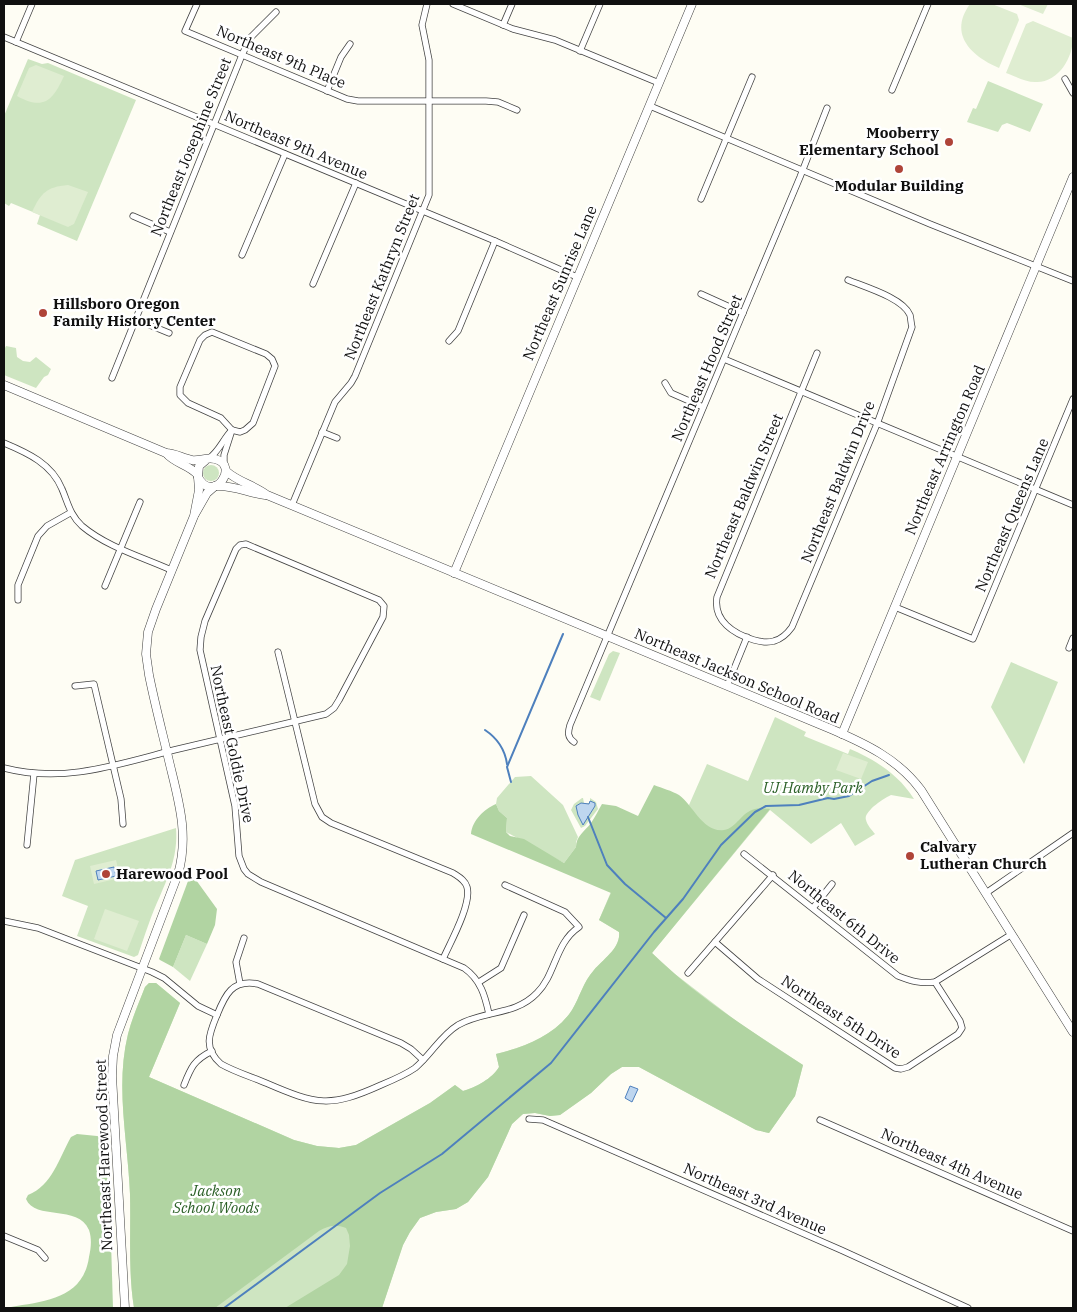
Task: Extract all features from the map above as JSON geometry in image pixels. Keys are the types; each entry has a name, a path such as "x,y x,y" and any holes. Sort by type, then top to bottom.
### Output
{"street":[{"path":"16,42 32,4"},
{"name":"Northeast 9th Place","path":"197,4 185,31 347,99 358,101 486,101 498,102 517,110"},
{"name":"Northeast Kathryn Street","path":"292,505 335,402 355,376 430,192 430,60 422,25 427,4"},
{"path":"453,4 503,25 544,36 659,83"},
{"path":"503,25 512,4"},
{"path":"580,51 600,4"},
{"name":"Northeast Sunrise Lane","path":"454,573 692,4"},
{"path":"892,90 928,4"},
{"name":"Northeast Josephine Street","path":"112,378 242,55 250,38 276,12"},
{"name":"Northeast 9th Avenue","path":"4,37 495,241 577,277"},
{"path":"327,91 341,57 350,44"},
{"path":"701,199 752,77"},
{"path":"1065,78 1073,93"},
{"path":"650,106 930,224 1073,281"},
{"name":"Northeast Hood Street","path":"574,742 568,734 570,725 828,108"},
{"path":"242,255 285,154"},
{"name":"Northeast Arrington Road","path":"842,734 1073,177"},
{"path":"313,284 356,183"},
{"path":"133,216 170,232"},
{"path":"449,342 458,331 495,241"},
{"name":"Northeast Baldwin Drive","path":"747,637 761,642 773,642 784,637 792,627 877,424 912,327 910,315 895,300 848,280"},
{"path":"701,294 744,312"},
{"path":"136,319 168,333"},
{"path":"208,333 218,334 266,354 272,359 275,366 250,428 240,432 232,430 221,418 188,403 180,395 180,386 200,340 208,333"},
{"name":"Northeast Baldwin Street","path":"747,637 724,623 717,611 717,597 817,353"},
{"path":"724,359 1073,505"},
{"path":"665,383 671,393 703,408"},
{"path":"4,385 166,453 174,453 190,460 218,460 225,469"},
{"name":"Northeast Queens Lane","path":"895,607 973,640 1073,399"},
{"path":"166,453 171,460 191,469 207,486 216,486 224,480 224,455 232,430"},
{"path":"198,476 199,466 216,452 225,437 232,430"},
{"path":"322,432 337,438"},
{"path":"4,443 40,461 53,473 62,488 70,513 82,525 101,539 171,570"},
{"name":"Northeast Jackson School Road","path":"225,469 235,479 258,488 267,495 842,734 882,753 904,769 931,805 1073,1032"},
{"name":"Northeast Harewood Street","path":"194,516 199,490 198,476"},
{"name":"Northeast Jackson School Road","path":"216,486 232,486 255,494 267,495"},
{"name":"Northeast Harewood Street","path":"125,1308 112,1062 117,1035 178,874 183,848 182,818 149,675 147,647 150,626 194,516 207,493 216,486"},
{"path":"105,586 140,502"},
{"path":"18,600 18,585 38,536 47,526 70,513"},
{"name":"Northeast Goldie Drive","path":"294,722 326,714 334,708 383,617 384,606 379,600 370,596 250,546 240,545 234,553 205,621 200,644 202,665 235,806 239,856 242,865 248,874 261,882 464,968 479,982"},
{"path":"726,686 747,637"},
{"path":"1069,648 1073,638"},
{"path":"278,652 315,804 322,817 331,823 453,873 462,878 467,886 468,896 465,906 443,959"},
{"path":"75,686 94,684 121,799 123,824"},
{"path":"4,768 34,774 70,773 113,766 294,722"},
{"path":"27,845 34,774"},
{"path":"986,893 1073,833"},
{"name":"Northeast 6th Drive","path":"744,854 773,875 898,976 925,984 935,982"},
{"path":"688,973 773,875"},
{"path":"813,908 832,884"},
{"path":"423,1060 401,1043 260,984 250,983 240,984 226,996 210,1034 209,1044 216,1058 224,1065 310,1100 344,1100 403,1075 423,1060 441,1039 455,1027 471,1019 516,1008 538,992 546,981 562,945 579,927 565,912 504,885"},
{"path":"488,1014 485,997 479,982 501,968 524,914"},
{"path":"4,921 38,928 142,968 164,978 198,1006 217,1015"},
{"path":"935,982 1012,934"},
{"path":"240,984 236,962 244,938"},
{"name":"Northeast 5th Drive","path":"715,942 758,979 895,1068 908,1067 958,1034 962,1028 935,982"},
{"path":"184,1085 192,1065 212,1052"},
{"name":"Northeast 3rd Avenue","path":"530,1119 543,1120 832,1246 968,1308"},
{"name":"Northeast 4th Avenue","path":"820,1120 1073,1231"},
{"path":"4,1236 38,1250 45,1258"}],"green space":[{"path":"970,4 992,4 1017,14 1019,20 999,68 980,57 966,43 961,25"},
{"path":"1018,4 1048,4 1043,14"},
{"path":"1033,21 1073,38 1070,53 1063,67 1052,78 1045,81 1033,82 1006,73 1026,24"},
{"path":"28,59 42,64 48,63 136,100 77,241 37,224 40,215 11,203 9,206 4,203 4,116"},
{"path":"36,65 64,76 51,97 41,103 34,103 17,96 29,68"},
{"path":"988,81 1043,104 1030,132 1007,123 1002,125 998,132 967,122 973,108 976,109"},
{"path":"68,185 88,192 74,224 68,227 32,212 38,200 49,189"},
{"path":"6,346 16,348 17,357 23,361 30,362 36,357 51,369 36,388 4,375 4,350"},
{"path":"211,465 217,467 219,473 217,479 211,481 205,479 203,473 205,467"},
{"path":"613,651 620,653 600,701 590,697 609,654"},
{"path":"1011,662 1058,682 1024,764 991,707"},
{"name":"Jackson School Woods","path":"775,717 806,732 804,736 848,754 850,749 869,758 894,776 914,799 891,795 875,806 868,813 866,820 875,834 855,846 841,823 811,844 770,810 652,953 675,974 739,1023 803,1065 795,1096 769,1133 756,1130 639,1067 622,1067 611,1074 591,1093 560,1115 523,1114 512,1124 488,1177 468,1202 456,1209 436,1212 420,1218 410,1232 403,1245 382,1308 134,1308 131,1280 129,1174 122,1094 124,1054 128,1034 145,987 149,983 156,983 180,1003 149,1077 294,1140 317,1146 339,1148 356,1145 430,1103 455,1085 463,1091 483,1082 493,1075 499,1067 496,1054 528,1044 548,1034 565,1019 572,1010 590,975 611,953 619,938 619,932 599,920 635,835 689,805 707,764 748,781"},
{"path":"843,753 868,762 861,779 836,770"},
{"path":"531,776 563,805 578,837 576,847 564,863 506,832 507,818 499,811 496,804 497,798 515,777"},
{"name":"Jackson School Woods","path":"654,785 679,795 704,823 717,830 728,829 750,811 770,809 652,953 706,999 803,1065 795,1096 769,1133 756,1130 639,1067 622,1067 611,1074 591,1093 560,1115 523,1114 512,1124 488,1177 468,1202 456,1209 436,1212 420,1218 410,1232 403,1245 382,1308 285,1308 339,1275 347,1264 350,1246 349,1235 346,1228 335,1226 319,1231 215,1308 134,1308 131,1280 129,1174 122,1094 124,1054 128,1034 145,987 149,983 156,983 180,1003 149,1077 294,1140 317,1146 339,1148 356,1145 430,1103 455,1085 463,1091 473,1088 493,1075 499,1067 496,1054 528,1044 557,1027 572,1010 590,975 611,953 619,938 619,932 599,920 611,893 471,834 479,816 496,804 499,811 507,818 506,832 510,836 524,839 564,863 602,804 616,806 638,816"},
{"path":"582,798 584,803 590,803 590,798 596,802 598,809 585,826 581,828 571,810 574,804"},
{"path":"176,828 176,846 172,863 138,955 134,957 77,936 88,906 62,896 75,860"},
{"path":"116,860 120,878 94,884 90,866"},
{"path":"191,873 217,909 215,925 207,944 186,935 173,967 159,959"},
{"path":"105,909 139,921 127,951 94,939"},
{"path":"186,935 207,944 190,981 173,967"},
{"path":"77,1134 105,1138 113,1308 11,1307 37,1303 60,1296 71,1290 79,1282 85,1271 90,1254 91,1240 89,1230 84,1222 76,1217 38,1209 31,1206 26,1199 28,1195 36,1191 49,1178 71,1137"}],"water":[{"path":"590,801 595,803 595,806 583,825 576,806 581,803 589,804"},
{"name":"Harewood Pool","path":"114,867 116,876 98,880 96,871"},
{"path":"630,1086 638,1089 632,1102 625,1098"}],"waterway":[{"path":"511,782 507,767 563,634"},
{"path":"485,730 500,745 507,764"},
{"path":"224,1308 380,1193 442,1154 551,1063 654,932 683,899 721,845 755,812 766,806 799,805 828,798 834,799 849,796 872,781 889,775"},
{"path":"588,817 607,865 625,884 666,918"}],"place":[{"name":"Mooberry Elementary School","path":"949,142"},
{"name":"Modular Building","path":"899,169"},
{"name":"Hillsboro Oregon Family History Center","path":"43,313"},
{"name":"Calvary Lutheran Church","path":"910,856"},
{"name":"Harewood Pool","path":"106,874"}],"park label":[{"name":"UJ Hamby Park","path":"813,788"}]}
